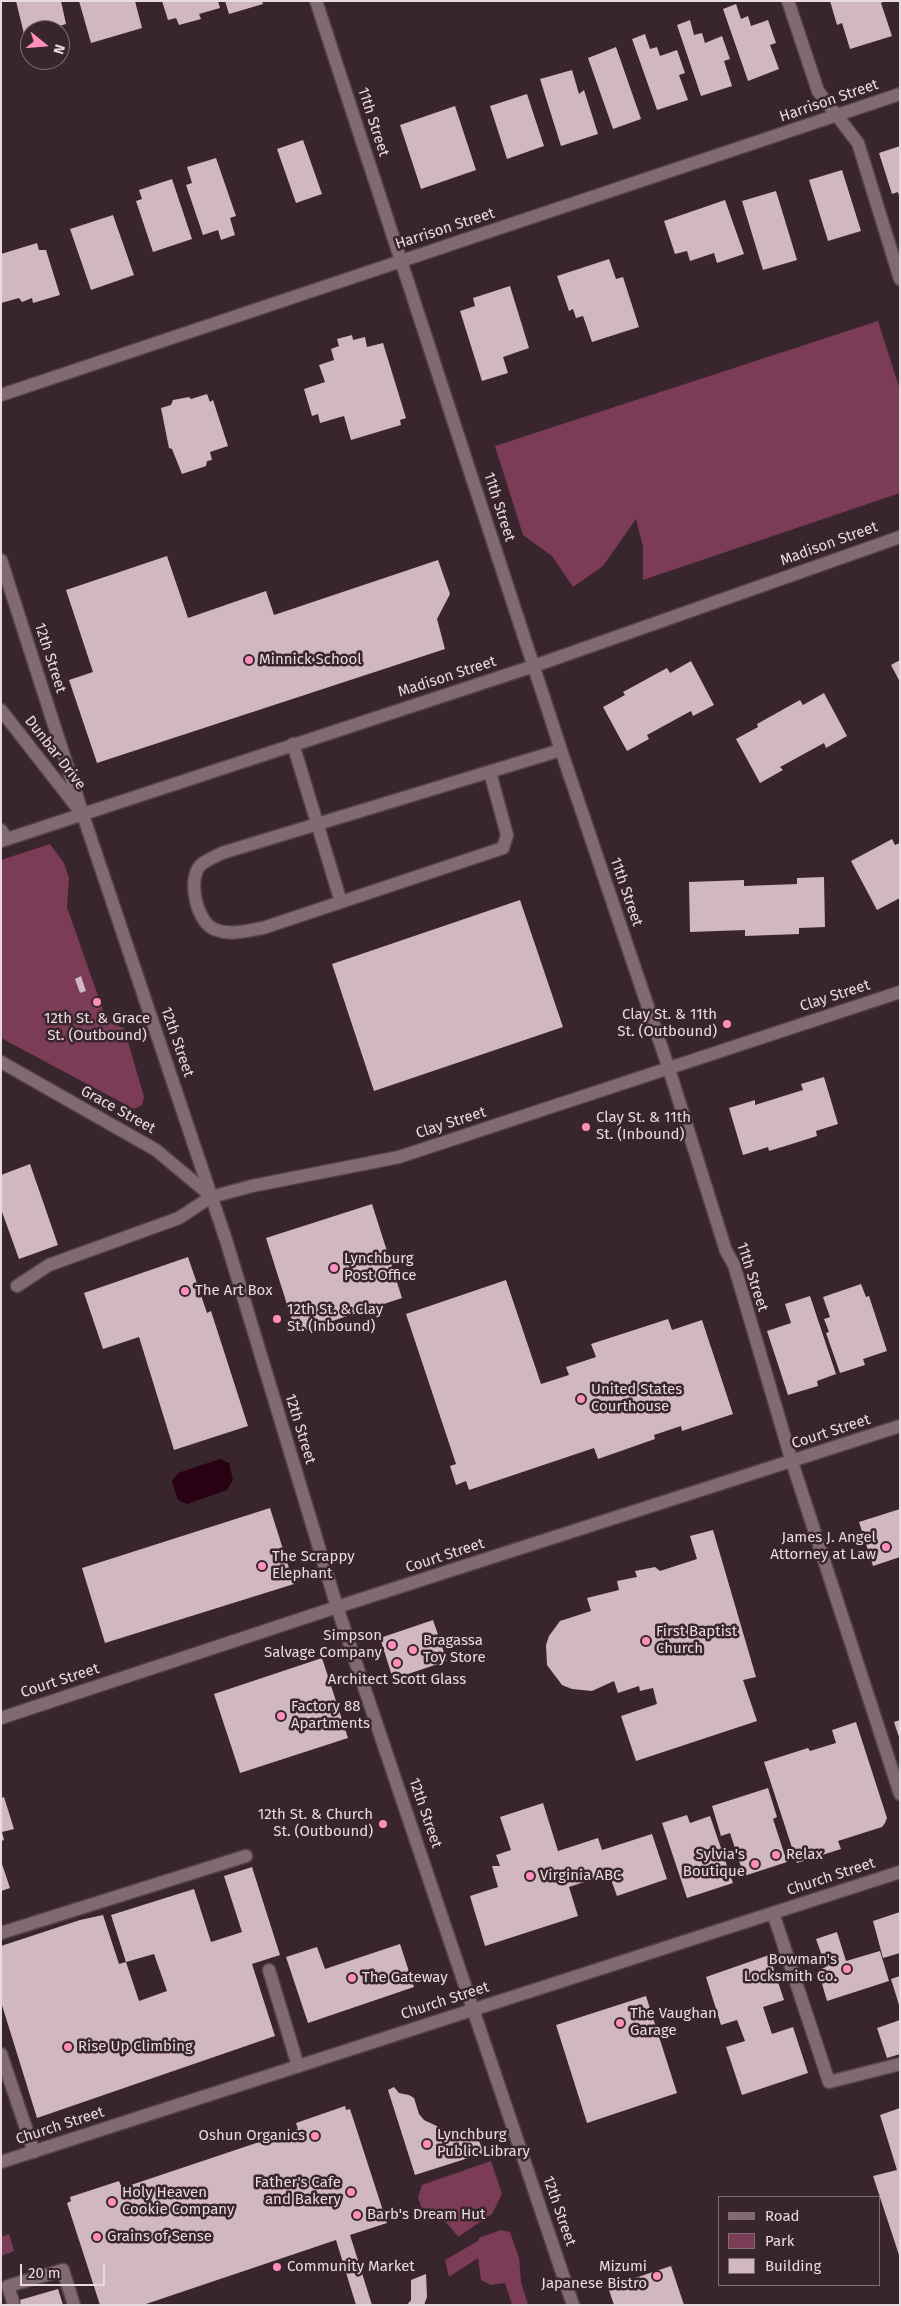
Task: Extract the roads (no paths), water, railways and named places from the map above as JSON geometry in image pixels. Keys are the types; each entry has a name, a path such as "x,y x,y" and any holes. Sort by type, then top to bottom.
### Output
{"street":[{"name":"11th Street","path":"316,1 561,750 668,1069 726,1251 734,1265 792,1462 900,1794"},
{"path":"788,1 818,91 858,143 900,279"},
{"name":"Harrison Street","path":"1,395 900,94"},
{"name":"Madison Street","path":"3,837 83,815 293,744 534,666 900,536"},
{"name":"12th Street","path":"1,560 83,815 226,1240 336,1607 573,2305"},
{"name":"Dunbar Drive","path":"1,710 83,815"},
{"path":"293,744 341,902"},
{"path":"490,772 507,835 503,848 263,928 234,933 212,928 200,918 193,883 199,867 222,853 561,750"},
{"name":"Clay Street","path":"17,1286 49,1265 179,1218 211,1196 398,1157 900,992"},
{"name":"Grace Street","path":"1,1062 156,1150 211,1196"},
{"name":"Court Street","path":"1,1718 336,1607 900,1426"},
{"path":"1,1934 246,1856"},
{"name":"Church Street","path":"1,2162 900,1872"},
{"path":"773,1913 828,2082 900,2064"},
{"path":"269,1970 298,2066"},
{"path":"1,2054 34,2152"},
{"path":"13,2302 8,2286 63,2270 74,2305"}],"place":[{"name":"Minnick School","path":"249,660"},
{"name":"12th St. & Grace St. (Outbound)","path":"97,1002"},
{"name":"Clay St. & 11th St. (Outbound)","path":"727,1024"},
{"name":"Clay St. & 11th St. (Inbound)","path":"586,1127"},
{"name":"Lynchburg Post Office","path":"334,1268"},
{"name":"The Art Box","path":"185,1291"},
{"name":"12th St. & Clay St. (Inbound)","path":"277,1319"},
{"name":"United States Courthouse","path":"581,1399"},
{"name":"James J. Angel Attorney at Law","path":"886,1547"},
{"name":"The Scrappy Elephant","path":"262,1566"},
{"name":"First Baptist Church","path":"646,1641"},
{"name":"Simpson Salvage Company","path":"392,1645"},
{"name":"Bragassa Toy Store","path":"413,1650"},
{"name":"Architect Scott Glass","path":"397,1663"},
{"name":"Factory 88 Apartments","path":"281,1716"},
{"name":"12th St. & Church St. (Outbound)","path":"383,1824"},
{"name":"Relax","path":"776,1855"},
{"name":"Sylvia's Boutique","path":"755,1864"},
{"name":"Virginia ABC","path":"530,1876"},
{"name":"Bowman's Locksmith Co.","path":"847,1969"},
{"name":"The Gateway","path":"352,1978"},
{"name":"The Vaughan Garage","path":"620,2023"},
{"name":"Rise Up Climbing","path":"68,2047"},
{"name":"Oshun Organics","path":"315,2136"},
{"name":"Lynchburg Public Library","path":"427,2144"},
{"name":"Father's Cafe and Bakery","path":"351,2192"},
{"name":"Holy Heaven Cookie Company","path":"112,2202"},
{"name":"Barb's Dream Hut","path":"357,2215"},
{"name":"Grains of Sense","path":"97,2237"},
{"name":"Community Market","path":"277,2267"},
{"name":"Mizumi Japanese Bistro","path":"657,2276"}]}
